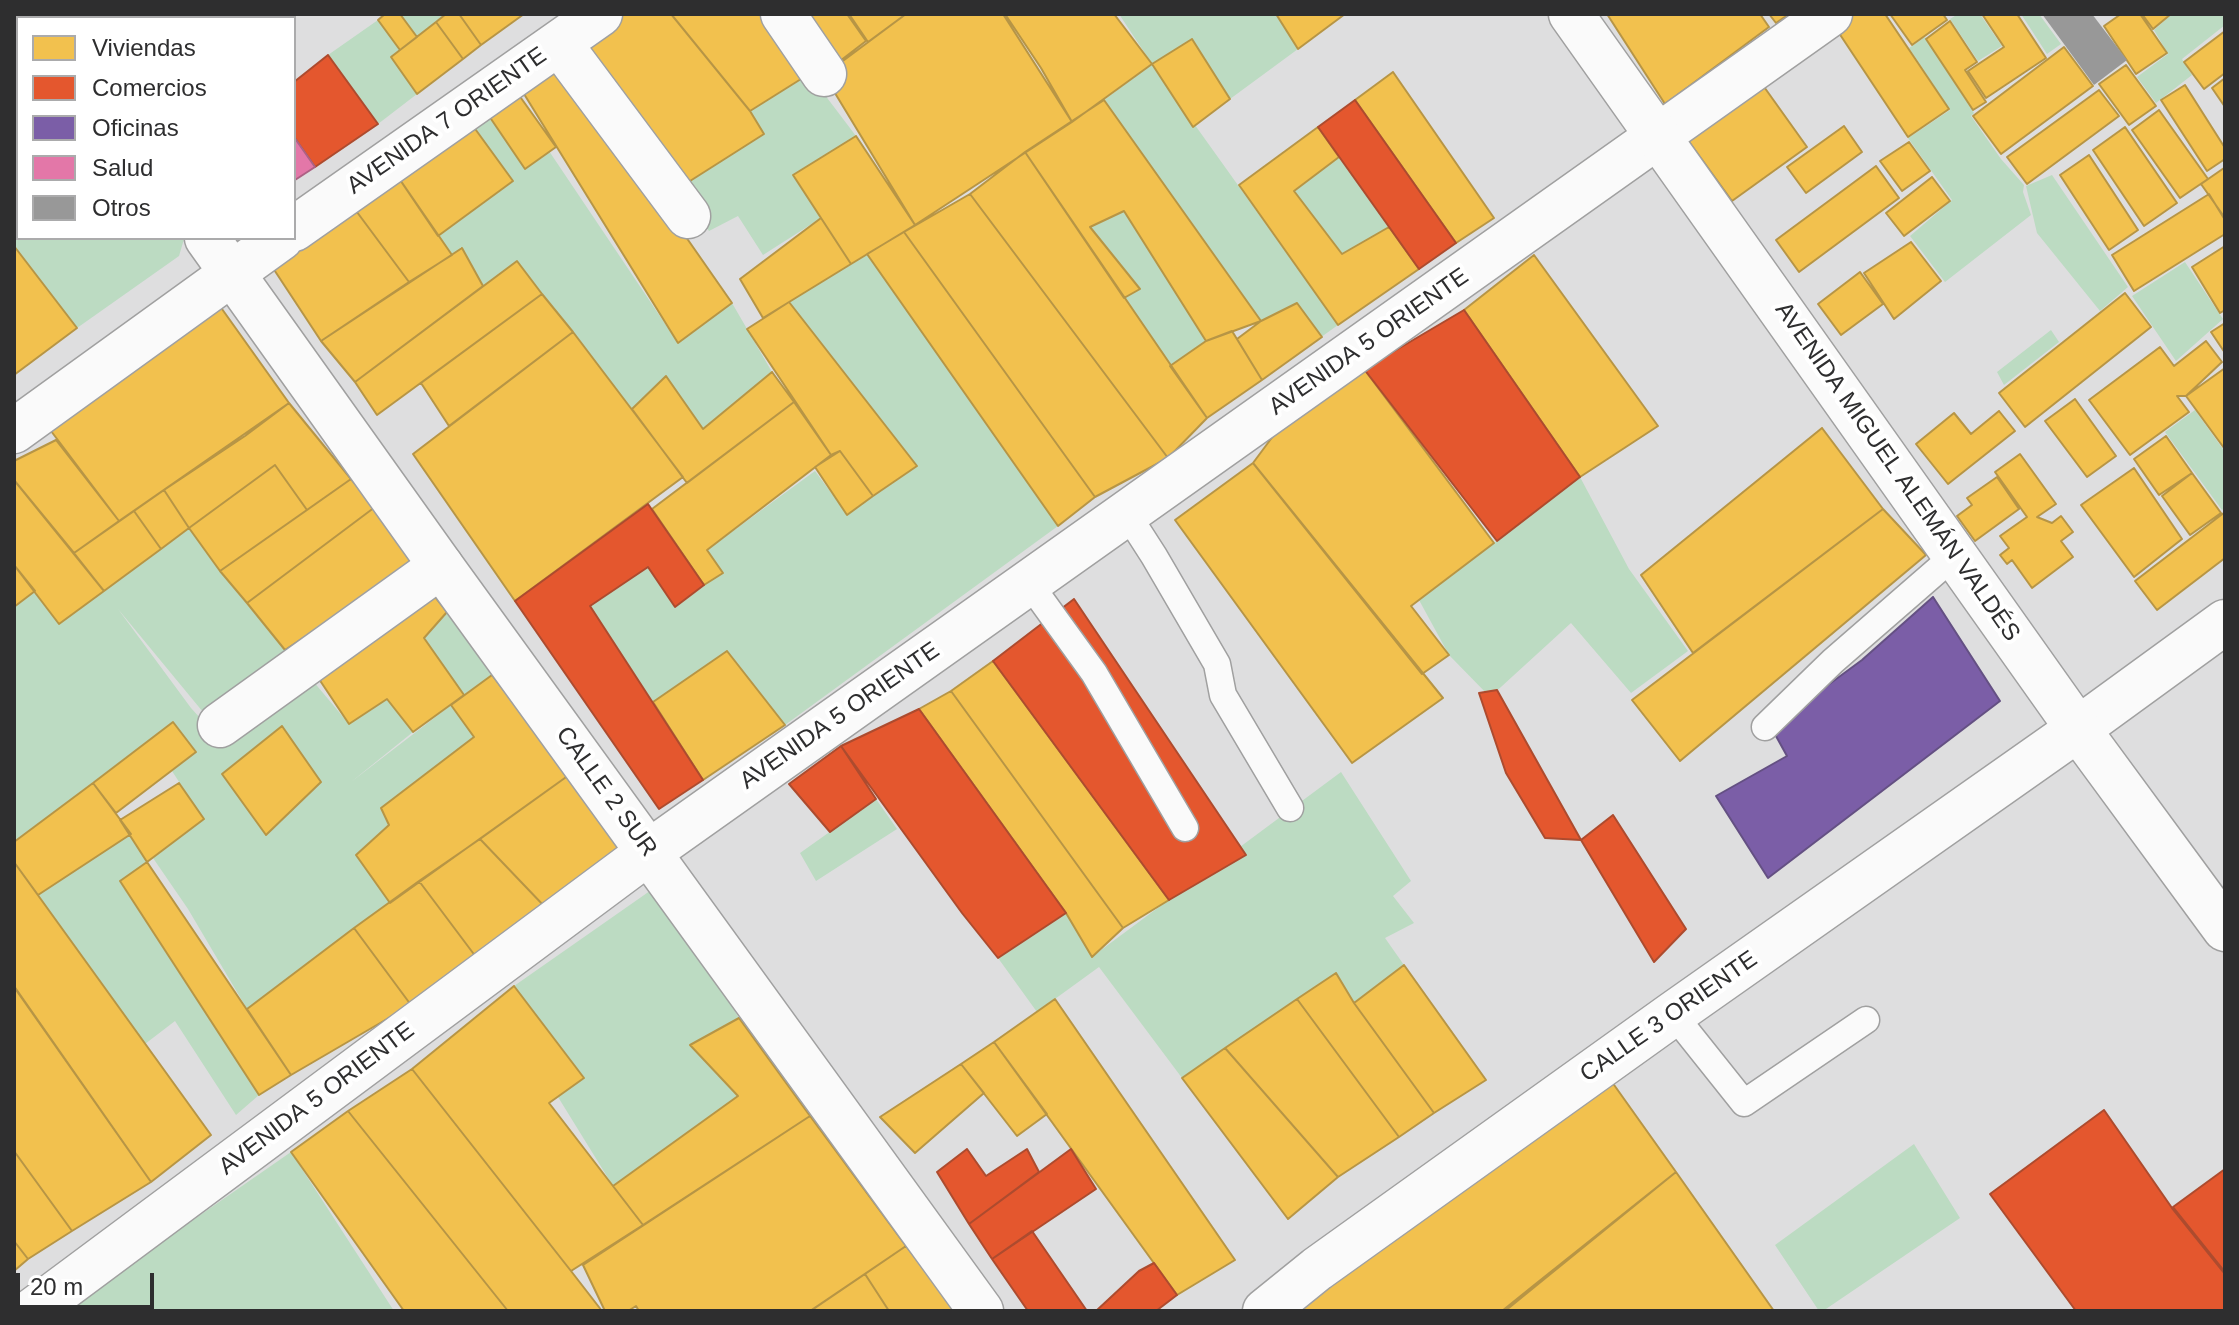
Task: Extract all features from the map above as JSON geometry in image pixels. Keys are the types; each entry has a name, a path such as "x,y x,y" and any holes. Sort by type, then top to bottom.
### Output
{"street":[{"name":"AVENIDA 7 ORIENTE","path":"296,217 600,14"},
{"path":"783,14 824,74"},
{"name":"AVENIDA MIGUEL ALEMÁN VALDÉS","path":"1571,14 2078,729 2225,929"},
{"name":"AVENIDA 5 ORIENTE","path":"32,1311 649,852 1830,14"},
{"path":"559,43 688,216"},
{"name":"AVENIDA 7 ORIENTE","path":"14,431 255,244"},
{"name":"CALLE 2 SUR","path":"255,244 441,566 981,1311"},
{"path":"220,725 441,566"},
{"name":"CALLE 3 ORIENTE","path":"1265,1311 1317,1269 2225,622"}],"lane":[{"path":"1127,514 1217,664 1223,695 1290,808"},
{"path":"1765,727 1833,661 1955,555"},
{"path":"1029,583 1094,673 1185,828"},
{"path":"1673,1014 1744,1103 1866,1020"}],"green space":[{"path":"400,14 446,14 417,37"},
{"path":"1119,14 1276,14 1298,49 1230,99 1192,39 1152,65 1338,325 1289,360 1104,100 1152,64"},
{"path":"1958,14 1980,14 2002,46 1978,61 1950,19"},
{"path":"2021,14 2039,14 2061,44 2047,54"},
{"path":"2172,14 2225,14 2225,25 2182,59 2192,75 2156,103 2137,77 2168,54 2154,30"},
{"path":"378,20 400,50 391,57 417,94 378,124 328,55"},
{"path":"1925,37 1974,113 1971,116 2001,159 2024,185 2023,192 2031,215 1945,282 1910,236 1952,200 1908,138 1950,110 1909,48"},
{"path":"16,46 16,240 184,240 179,256 77,328 14,246"},
{"path":"809,74 856,136 793,175 821,218 763,255 738,216 709,231 679,188 764,134 750,111"},
{"path":"487,113 549,151 678,343 732,303 772,372 703,429 666,377 632,409 517,262 483,286 462,249 452,255 438,236 513,181 473,126"},
{"path":"1339,157 1389,227 1342,254 1294,191"},
{"path":"2052,175 2128,287 2100,311 2037,233 2026,186"},
{"path":"1124,211 1206,341 1170,366 1124,298 1140,288 1090,227"},
{"path":"867,254 1058,526 785,725 727,651 653,702 590,606 648,567 675,607 722,573 707,550 815,471 847,514 913,469 789,302"},
{"path":"2185,262 2223,319 2176,361 2132,296"},
{"path":"2051,330 2059,342 2004,385 1997,372"},
{"path":"2195,410 2225,449 2225,507 2222,510 2165,432"},
{"path":"1580,477 1629,569 1688,651 1631,693 1571,623 1490,697 1449,655 1419,600"},
{"path":"189,528 285,650 203,712 118,609 191,708 220,740 313,681 349,724 387,699 413,732 351,782 451,705 474,737 382,808 389,825 356,855 390,903 247,1009 188,909 153,858 203,819 172,771 196,751 173,722 14,842 14,607 35,591 59,623"},
{"path":"447,612 492,675 464,695 424,638"},
{"path":"1341,772 1411,881 1393,896 1414,923 1385,938 1404,965 1354,1003 1336,973 1182,1078 1099,967 1037,1012 998,958 1066,913 1093,956"},
{"path":"876,799 897,829 816,881 800,853"},
{"path":"131,834 147,862 120,882 259,1095 236,1115 175,1021 145,1044 38,895"},
{"path":"657,886 739,1018 690,1045 738,1096 613,1186 558,1097 584,1077 514,986"},
{"path":"1914,1144 1960,1218 1819,1311 1775,1245"},
{"path":"291,1152 394,1311 62,1311"}],"building: Viviendas":[{"path":"385,14 400,14 417,37 400,50 378,20"},
{"path":"446,14 459,14 481,45 463,59 436,22"},
{"path":"459,14 524,14 481,45"},
{"path":"620,14 671,14 750,111 764,134 679,188 577,42"},
{"path":"671,14 770,14 809,74 750,111"},
{"path":"790,14 847,14 866,41 827,71"},
{"path":"849,14 906,14 868,42"},
{"path":"906,14 1003,14 1072,122 915,225 824,75"},
{"path":"1005,14 1114,14 1152,64 1072,122"},
{"path":"1276,14 1345,14 1298,49"},
{"path":"1607,14 1760,14 1769,27 1665,104"},
{"path":"1769,14 1789,14 1776,23"},
{"path":"1841,14 1885,14 1949,109 1908,137 1831,21"},
{"path":"1890,14 1943,14 1947,20 1912,45"},
{"path":"1982,14 2017,14 2046,58 1986,98 1968,71 2004,47"},
{"path":"2121,14 2140,14 2167,53 2136,74 2104,26"},
{"path":"2142,14 2171,14 2153,29"},
{"path":"1950,21 1977,62 1965,70 1986,102 1973,110 1926,39"},
{"path":"436,22 463,59 417,94 391,57"},
{"path":"2225,31 2225,73 2204,89 2184,62"},
{"path":"1192,39 1230,99 1193,127 1152,64"},
{"path":"2064,47 2093,86 2001,154 1973,116"},
{"path":"557,52 732,303 678,343 516,81"},
{"path":"2126,65 2156,106 2129,125 2099,84"},
{"path":"1393,72 1494,218 1456,243 1355,100"},
{"path":"1757,77 1807,147 1732,201 1682,132"},
{"path":"2225,78 2225,107 2212,88"},
{"path":"2185,85 2225,148 2225,159 2207,171 2161,100"},
{"path":"2099,90 2119,116 2027,184 2007,157"},
{"path":"516,91 556,147 525,169 487,113"},
{"path":"1104,100 1261,321 1206,341 1124,211 1090,227 1140,289 1124,298 1025,152"},
{"path":"2159,110 2208,179 2180,198 2132,130"},
{"path":"473,126 513,181 438,236 394,171"},
{"path":"1844,126 1862,152 1806,193 1787,167"},
{"path":"1318,127 1339,157 1294,191 1342,254 1389,227 1419,269 1338,325 1239,185"},
{"path":"2125,127 2177,203 2144,226 2093,150"},
{"path":"856,136 915,225 851,264 793,175"},
{"path":"1909,142 1930,171 1902,191 1880,161"},
{"path":"1025,152 1207,418 1168,458 970,194"},
{"path":"2089,155 2138,230 2109,250 2060,175"},
{"path":"1876,166 1899,198 1799,272 1776,240"},
{"path":"2225,170 2225,218 2201,184"},
{"path":"394,171 452,255 409,282 351,204"},
{"path":"1932,177 1950,201 1904,236 1886,213"},
{"path":"970,194 1168,458 1095,497 904,232"},
{"path":"2209,194 2225,220 2225,234 2134,291 2112,255"},
{"path":"351,204 409,282 321,341 269,262"},
{"path":"821,218 851,264 763,318 740,279"},
{"path":"904,232 1095,497 1058,526 867,254"},
{"path":"1911,242 1941,281 1894,319 1864,273"},
{"path":"14,246 77,328 14,375"},
{"path":"2225,246 2225,310 2220,313 2192,267"},
{"path":"462,248 483,286 355,382 321,341"},
{"path":"1534,255 1658,426 1580,477 1464,310"},
{"path":"517,261 542,294 377,415 355,382"},
{"path":"1860,272 1883,304 1841,335 1818,304"},
{"path":"2125,293 2151,327 2025,427 1999,393"},
{"path":"542,294 573,332 449,426 421,383"},
{"path":"217,302 289,403 119,521 48,427"},
{"path":"789,302 917,466 873,496 840,451 831,455 747,329"},
{"path":"1297,303 1322,337 1262,380 1237,339 1261,321"},
{"path":"2225,323 2225,353 2211,332"},
{"path":"1232,331 1262,380 1207,418 1170,366 1206,341"},
{"path":"573,332 683,477 515,601 413,454"},
{"path":"2206,341 2222,362 2186,396 2177,396 2189,412 2130,455 2089,400 2160,347 2174,366"},
{"path":"2225,368 2225,447 2224,448 2186,396"},
{"path":"1364,369 1494,543 1411,606 1449,655 1422,674 1253,463 1288,416"},
{"path":"772,372 794,402 687,483 632,409 666,376 703,429"},
{"path":"2075,399 2116,456 2087,477 2045,421"},
{"path":"794,402 831,455 707,550 723,573 704,585 652,509"},
{"path":"289,403 351,479 307,510 275,465 189,528 164,490"},
{"path":"1999,411 2015,431 1948,484 1916,444 1954,413 1971,434"},
{"path":"1822,428 1883,509 1693,653 1641,575"},
{"path":"2166,436 2192,473 2159,495 2134,459"},
{"path":"56,440 119,521 74,553 14,480 14,461"},
{"path":"840,451 873,496 847,515 815,467"},
{"path":"2020,454 2056,504 2037,517 2052,523 2061,516 2073,532 2061,541 2073,557 2032,588 2012,560 2007,564 2000,555 2009,548 2000,536 2027,517 1995,472"},
{"path":"1253,463 1443,698 1352,763 1175,520"},
{"path":"275,465 307,510 220,571 189,528"},
{"path":"2134,468 2182,539 2134,577 2081,505"},
{"path":"2192,473 2221,513 2190,535 2162,496"},
{"path":"1997,477 2019,509 1975,541 1957,516 1972,505 1967,498"},
{"path":"351,479 375,507 247,603 220,571"},
{"path":"14,480 104,591 59,624 14,565"},
{"path":"164,490 189,528 161,549 134,511"},
{"path":"375,507 413,565 285,650 247,603"},
{"path":"1883,509 1926,555 1680,761 1632,700"},
{"path":"134,511 161,549 104,591 74,553"},
{"path":"2225,512 2225,558 2157,610 2135,581"},
{"path":"14,565 35,591 14,607"},
{"path":"431,592 447,612 424,638 464,695 413,732 387,699 349,724 317,676"},
{"path":"727,651 785,725 703,780 653,702"},
{"path":"993,661 1169,900 1123,928 951,691"},
{"path":"492,675 569,775 390,903 356,855 389,825 381,808 474,737 451,705"},
{"path":"951,691 1123,928 1092,957 1066,913 919,709"},
{"path":"173,722 196,752 116,813 93,783"},
{"path":"282,726 321,782 266,835 222,774"},
{"path":"569,775 626,846 545,907 480,839"},
{"path":"93,783 131,834 38,895 14,862 14,842"},
{"path":"179,783 204,819 147,862 120,820"},
{"path":"480,839 545,907 476,957 419,881"},
{"path":"14,862 211,1135 151,1182 14,986"},
{"path":"147,862 291,1075 259,1095 120,881"},
{"path":"419,881 476,957 411,1005 354,928"},
{"path":"354,928 411,1005 291,1075 247,1009"},
{"path":"1404,965 1486,1080 1434,1113 1354,1003"},
{"path":"1336,973 1354,1003 1434,1113 1399,1137 1297,999"},
{"path":"514,986 584,1078 549,1103 643,1225 571,1271 412,1069"},
{"path":"14,987 151,1182 72,1231 14,1151"},
{"path":"1055,999 1235,1260 1177,1295 994,1042"},
{"path":"1297,999 1399,1137 1338,1177 1225,1048"},
{"path":"739,1018 810,1116 643,1225 613,1186 738,1096 690,1045"},
{"path":"994,1042 1047,1114 1017,1136 961,1064"},
{"path":"1225,1048 1338,1177 1288,1219 1182,1078"},
{"path":"961,1064 984,1093 915,1153 880,1117"},
{"path":"412,1069 602,1311 508,1311 348,1111"},
{"path":"1607,1075 1676,1172 1505,1311 1277,1311"},
{"path":"348,1111 508,1311 404,1311 291,1152"},
{"path":"810,1116 906,1246 810,1311 639,1311 636,1306 628,1311 605,1311 583,1265"},
{"path":"14,1151 72,1231 28,1259 14,1241"},
{"path":"1676,1172 1774,1311 1502,1311 1533,1286"},
{"path":"14,1241 28,1259 14,1271"},
{"path":"906,1246 956,1311 889,1311 865,1274"},
{"path":"865,1274 889,1311 812,1310"}],"building: Comercios":[{"path":"328,55 378,124 315,167 296,140 296,80"},
{"path":"1355,100 1456,243 1419,269 1318,127"},
{"path":"1464,310 1580,477 1497,541 1364,369"},
{"path":"648,504 704,585 675,607 648,567 590,606 703,780 659,809 515,601"},
{"path":"1074,599 1246,855 1169,900 993,661"},
{"path":"1497,690 1581,840 1545,838 1506,773 1479,693"},
{"path":"919,709 1066,913 998,958 841,746"},
{"path":"841,746 876,799 830,832 789,784"},
{"path":"1613,815 1686,929 1654,962 1581,840"},
{"path":"2104,1110 2172,1208 2225,1274 2225,1311 2076,1311 1990,1194"},
{"path":"967,1149 986,1176 1027,1149 1039,1172 969,1224 937,1172"},
{"path":"1071,1149 1096,1189 992,1259 969,1224"},
{"path":"2225,1169 2225,1272 2173,1207"},
{"path":"1032,1231 1087,1311 1028,1311 992,1259"},
{"path":"1154,1263 1177,1295 1156,1311 1096,1311 1139,1271"}],"building: Oficinas":[{"path":"1933,597 2000,701 1768,878 1716,796 1787,756 1771,727 1862,660"}],"building: Salud":[{"path":"296,140 315,167 296,179"}],"building: Otros":[{"path":"2042,14 2092,14 2127,60 2094,85"}]}
